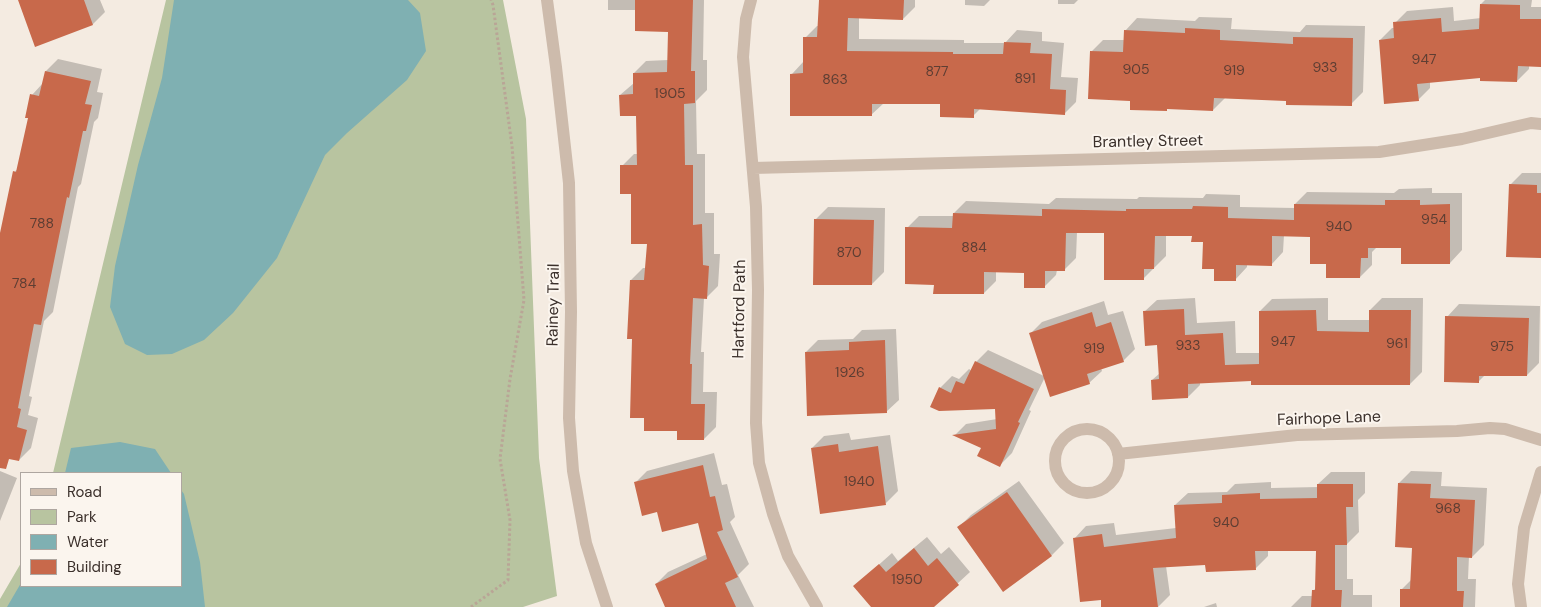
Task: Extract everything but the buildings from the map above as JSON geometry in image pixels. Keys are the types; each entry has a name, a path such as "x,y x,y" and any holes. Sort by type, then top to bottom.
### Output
{"street":[{"name":"Rainey Trail","path":"546,0 560,94 569,183 571,312 568,418 573,471 586,543 607,607"},
{"name":"Hartford Path","path":"751,0 746,19 743,57 756,207 758,290 756,423 759,463 788,556 816,607"},
{"name":"Brantley Street","path":"753,168 1379,152 1462,139 1531,123 1541,124"},
{"name":"Fairhope Lane","path":"1118,454 1297,435 1490,428 1541,440"},
{"path":"1097,430 1107,435 1114,444 1118,454 1119,464 1116,474 1103,489 1094,493 1074,491 1059,477 1055,468 1055,456 1058,446 1075,431 1097,430"},
{"path":"1521,607 1518,584 1524,528 1541,472"}],"path":[{"path":"471,607 508,580 510,520 500,459 510,379 524,300 512,146 491,0"}],"green space":[{"path":"166,0 503,0 526,119 539,458 557,596 523,607 0,607 0,599 20,565 20,587 182,587 182,472 53,472"}],"water":[{"path":"174,0 408,0 420,13 426,51 407,80 325,155 277,258 233,313 204,340 172,354 147,355 125,344 110,307 115,266 138,165 162,78"},
{"path":"120,442 155,449 170,472 65,472 71,448"},
{"path":"182,491 184,494 200,562 205,607 7,607 20,585 20,587 182,587"}]}
